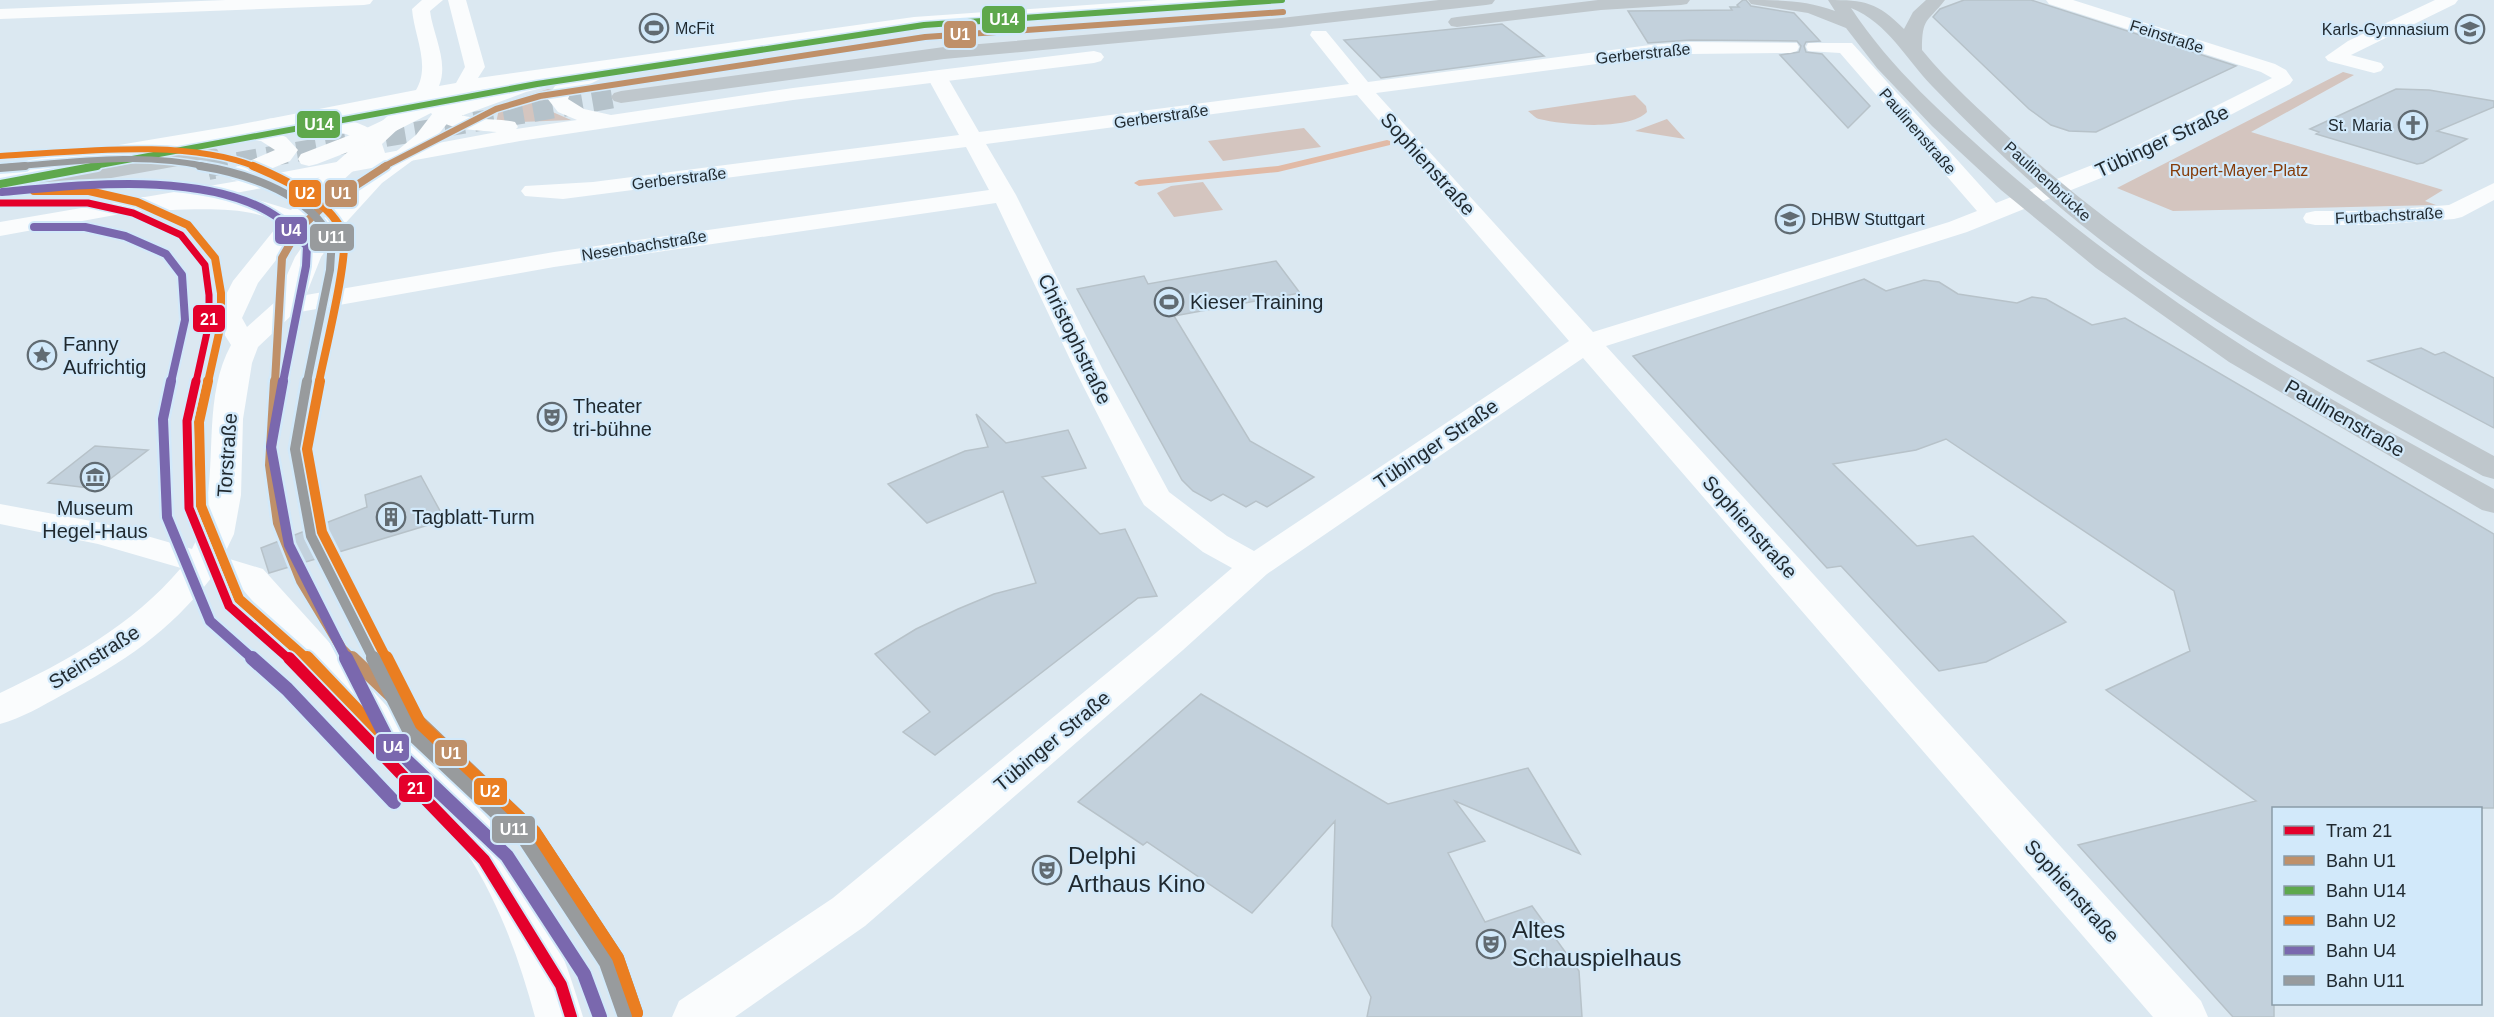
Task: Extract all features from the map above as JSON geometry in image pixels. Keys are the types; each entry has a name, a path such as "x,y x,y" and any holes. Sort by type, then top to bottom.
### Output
{"main road":[{"path":"1421,6 1298,11 933,44 619,91 944,53 1281,23 1486,0"},
{"path":"944,53 1094,57 1601,5 1681,0"},
{"path":"1757,0 1812,8 1852,34"},
{"name":"Paulinenbrücke","path":"1837,0 1852,34 1948,130 2066,234 2199,329"},
{"name":"Paulinenbrücke","path":"1844,0 1869,10 1907,37 1939,82 2058,194 2188,292 2271,342"},
{"path":"1907,37 1923,11 1936,0"},
{"path":"1068,30 1246,1"},
{"path":"0,191 208,160 0,205"},
{"name":"Paulinenstraße","path":"2199,329 2286,384 2494,503"},
{"name":"Paulinenstraße","path":"2271,342 2326,376 2494,469"}],"street":[{"path":"0,14 364,0"},
{"path":"409,154 434,104 431,85 435,69 421,9 434,0"},
{"path":"457,0 475,67 463,87"},
{"name":"Feinstraße","path":"2055,0 2268,68 2278,74"},
{"path":"2374,68 2335,57 2355,45 2450,0"},
{"path":"140,204 284,168 372,154 389,126 463,87 501,80 915,22 1246,1"},
{"path":"1815,47 1852,34"},
{"name":"Paulinenstraße","path":"1852,34 1992,213"},
{"name":"Sophienstraße","path":"1319,35 1406,139 2184,1017"},
{"name":"Gerberstraße","path":"534,191 563,192 593,189 1650,51 1690,48 1790,47"},
{"path":"409,154 616,120 936,75 1094,57"},
{"path":"0,172 275,124 434,104 519,88 620,63"},
{"path":"616,120 585,116 569,111 561,105 557,98 562,90 620,63"},
{"path":"475,67 501,80"},
{"name":"Tübinger Straße","path":"696,1017 849,912 1170,641 1255,566 1586,343 1958,226 2108,168 2280,83 2283,77 2278,74"},
{"name":"Christophstraße","path":"936,75 1004,195 1156,498 1215,544 1255,566"},
{"path":"434,104 462,122 487,126 563,129"},
{"path":"0,229 340,169 372,154 434,104"},
{"path":"275,124 332,126 360,132 372,154"},
{"path":"140,204 239,174 282,156 286,150 283,144 270,137 232,132"},
{"name":"Torstraße","path":"203,564 216,538 224,510 232,381 245,345 286,307 310,253 332,223 372,154 409,154"},
{"path":"245,345 228,318 246,281 320,189 340,169"},
{"name":"Furtbachstraße","path":"2315,218 2373,218 2454,212 2494,190"},
{"name":"Nesenbachstraße","path":"286,307 530,262 1004,195"},
{"path":"140,204 245,203 280,213 294,224"},
{"path":"0,514 102,534 251,577 480,838 504,873 543,960 559,1017"},
{"name":"Steinstraße","path":"0,710 72,674 126,640 169,603 203,564"}],"green space":[{"name":"Rupert-Mayer-Platz","path":"2343,72 2354,75 2251,132 2443,190 2425,201 2436,205 2173,211 2117,188"},
{"path":"548,89 552,90 546,100 548,110 571,120 496,123 500,104"},
{"path":"1635,95 1646,106 1647,112 1626,122 1596,125 1550,121 1538,118 1528,111"},
{"path":"1667,119 1685,139 1635,131"},
{"path":"1304,128 1321,147 1223,161 1208,141"},
{"path":"1203,182 1223,210 1174,217 1157,193 1171,186"}],"building":[{"path":"1743,0 1751,6 1794,13 1820,41 1806,42 1804,46 1806,52 1822,54 1870,106 1848,128 1780,55 1799,52 1801,46 1797,41 1690,40 1648,43 1628,11 1732,10 1730,7 1739,7 1737,5"},
{"path":"1964,0 2031,0 2236,66 2096,132 2069,131 2051,125 2029,109 1933,17 1940,9"},
{"path":"1502,24 1544,56 1381,78 1344,40"},
{"name":"St. Maria","path":"2396,89 2429,90 2494,101 2494,107 2437,131 2467,139 2417,164 2316,134 2319,132 2310,129"},
{"path":"1276,261 1300,293 1174,316 1250,441 1314,477 1267,507 1256,501 1246,507 1223,494 1211,501 1193,491 1182,480 1077,289 1144,276 1148,284"},
{"path":"1864,279 1886,291 1924,280 1939,282 1958,294 2017,303 2032,297 2046,299 2092,325 2125,318 2494,534 2494,808 2272,807 2272,1005 2274,1005 2274,1017 2233,1017 2078,845 2256,801 2106,690 2190,651 2174,591 1946,439 1916,450 1833,464 1917,546 1973,536 2066,622 1986,662 1939,671 1841,566 1827,568 1633,356"},
{"path":"2421,348 2435,355 2444,352 2494,378 2494,428 2368,361"},
{"path":"976,414 1006,443 1068,430 1086,468 1042,477 1100,534 1125,529 1157,596 1138,598 935,755 903,732 930,712 875,654 916,629 958,609 994,594 1036,583 1003,491 927,523 888,484 965,451 988,447"},
{"path":"95,446 148,450 97,489 48,483"},
{"name":"Tagblatt-Turm","path":"421,476 445,520 269,573 261,548 367,507 365,495"},
{"path":"1201,694 1388,804 1528,768 1580,854 1455,801 1485,841 1448,853 1485,922 1532,906 1579,971 1582,1017 1367,1017 1371,997 1332,926 1335,821 1252,913 1147,842 1143,845 1078,802"}],"waterway":[{"path":"1139,183 1278,169 1387,143"}],"tunnel":[{"path":"214,166 208,167 621,97"}],"tram line":[{"name":"21","path":"0,203 88,203 133,213 181,235 205,265 209,295 209,323 187,421 189,508 229,606 304,672 484,860 561,985 571,1017"}],"rail line":[{"name":"U14","path":"0,184 537,84 924,25 1282,0"},
{"name":"U1","path":"636,1013 617,958 534,832 342,649 301,581 278,523 270,465 282,258 298,230 320,209 352,186 401,157 496,109 540,96 925,37 1283,12"},
{"name":"U2","path":"0,156 120,149 164,150 207,155 248,164 286,180 320,204 342,231 344,238 342,272 307,449 322,532 420,725 534,832 617,958 636,1013"},
{"name":"U11","path":"0,168 120,161 204,166 243,176 279,191 312,213 332,238 330,270 321,306 295,449 311,536 410,732 525,840 606,963 625,1017"},
{"name":"U4","path":"2,192 122,184 207,191 246,202 280,220 307,246 306,266 297,302 271,447 289,545 390,745 507,856 584,974 600,1017"},
{"name":"U2","path":"34,191 89,191 137,202 188,225 215,258 221,293 221,324 199,422 201,506 239,599 313,664 420,777"},
{"name":"U4","path":"34,227 85,227 125,236 166,254 182,275 185,320 163,419 167,517 210,621 287,689 394,802"}],"place":[{"name":"McFit","path":"654,28"},
{"name":"Karls-Gymnasium","path":"2470,29"},
{"name":"St. Maria","path":"2413,125"},
{"name":"DHBW Stuttgart","path":"1790,219"},
{"name":"Kieser Training","path":"1169,302"},
{"name":"Fanny Aufrichtig","path":"42,355"},
{"name":"Theater tri-bühne","path":"552,417"},
{"name":"Museum Hegel-Haus","path":"95,477"},
{"name":"Tagblatt-Turm","path":"391,517"},
{"name":"Delphi Arthaus Kino","path":"1047,870"},
{"name":"Altes Schauspielhaus","path":"1491,944"}]}
